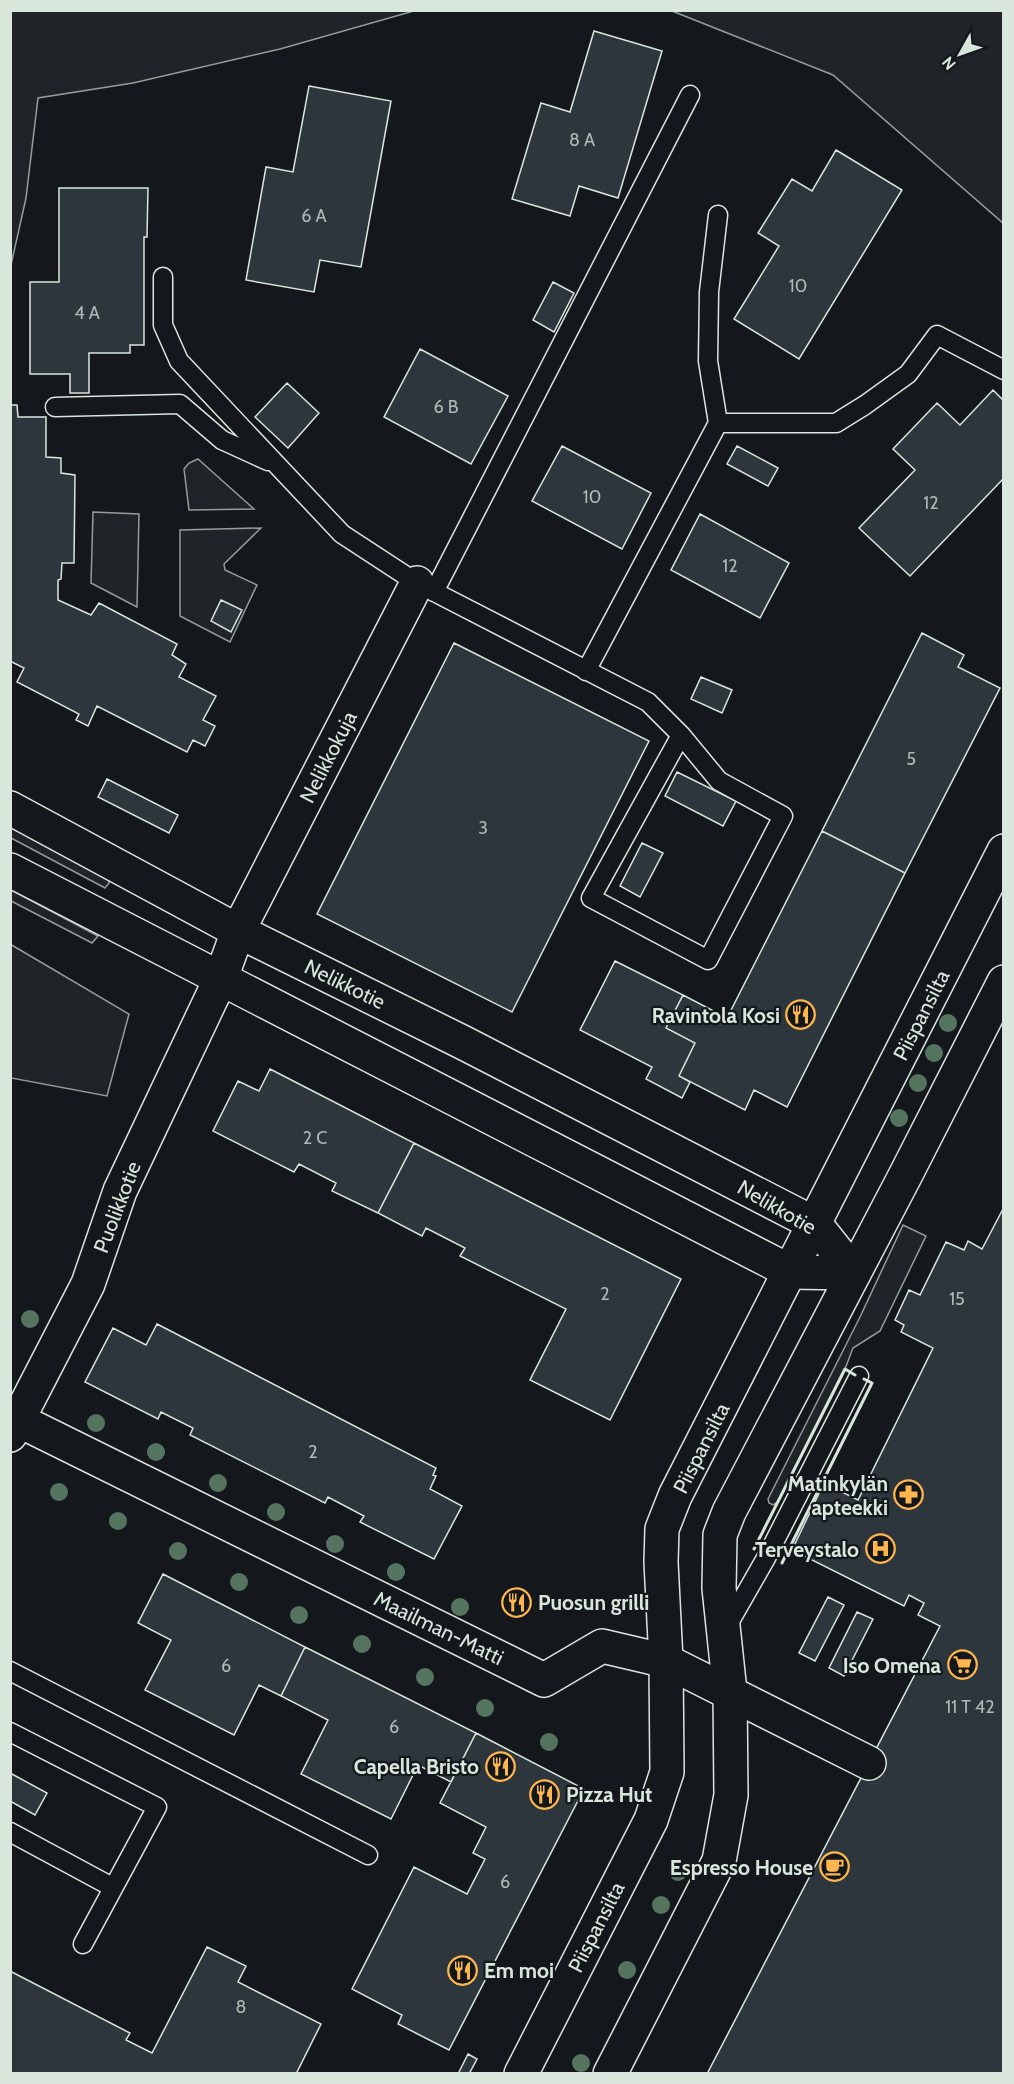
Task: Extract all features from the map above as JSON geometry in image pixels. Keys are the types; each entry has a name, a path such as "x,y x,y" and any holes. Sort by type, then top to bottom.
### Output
{"street":[{"name":"Nelikkokuja","path":"221,978 238,931 426,587"},
{"name":"Nelikkotie","path":"10,808 238,931 464,1043 815,1224 854,1273"},
{"name":"Piispansilta","path":"521,2073 651,1820 667,1772 666,1660 661,1562 662,1529 675,1496 1004,851"},
{"path":"10,870 791,1272 854,1273"},
{"name":"Puolikkotie","path":"13,1424 88,1284 120,1191 221,978"},
{"path":"610,2073 719,1861 731,1795 730,1692 719,1588 720,1535 729,1512 1004,982"},
{"name":"Maailman-Matti","path":"13,1424 544,1680 602,1646 666,1660 868,1763"}],"lane":[{"path":"426,587 690,95"},
{"path":"586,671 717,423 708,361 709,292 718,215"},
{"path":"162,277 163,325 179,361 342,534 426,587 648,702 681,735 719,781 783,816 708,960 591,898 681,735"},
{"path":"717,423 836,423 908,374 937,335 1004,370"},
{"path":"55,407 180,404 222,440 278,465"},
{"path":"723,1632 766,1558 858,1376"},
{"path":"10,1671 368,1855"},
{"path":"10,1732 157,1807 83,1944"},
{"path":"10,1832 112,1887"}],"shaded area":[{"path":"11,10 414,11 280,49 133,83 38,98 26,198 11,265"},
{"path":"672,11 1003,11 1003,223 833,75"},
{"path":"198,459 254,509 189,510 184,469 189,463"},
{"path":"93,512 139,514 137,607 91,583"},
{"path":"261,528 224,564 225,570 257,585 230,642 180,616 180,530"},
{"path":"10,827 109,877 109,883 105,888 11,838"},
{"path":"10,890 98,936 92,943 11,901"},
{"path":"10,944 129,1014 107,1096 11,1078"},
{"path":"903,1225 926,1236 880,1331 853,1348 845,1369 778,1502 773,1505 768,1499 860,1317"}],"building":[{"path":"594,31 662,51 618,198 579,186 570,216 512,199 541,103 570,112"},
{"path":"309,86 391,101 361,267 320,260 314,292 246,280 266,167 293,172"},
{"path":"836,150 902,190 799,359 734,319 779,246 758,233 792,179 812,191"},
{"path":"59,188 148,188 147,237 144,237 144,345 130,345 130,353 89,353 89,393 70,393 70,374 30,374 30,282 59,282"},
{"path":"553,282 574,293 554,332 533,320"},
{"path":"420,349 508,396 471,464 384,417"},
{"path":"287,383 319,413 288,448 255,417"},
{"path":"993,390 1004,401 1004,478 910,576 859,528 915,470 893,449 937,403 960,425"},
{"path":"10,405 17,405 18,417 46,417 46,457 61,458 61,473 75,475 74,563 62,563 61,579 58,580 58,600 91,615 99,603 177,644 172,655 186,664 179,677 216,696 203,720 215,726 205,746 193,740 187,752 97,706 88,726 76,720 79,714 17,682 24,668 10,661"},
{"path":"562,446 651,493 622,549 532,501"},
{"path":"737,446 778,468 768,486 727,464"},
{"path":"700,514 789,563 760,618 671,570"},
{"path":"221,600 242,610 231,632 211,621"},
{"path":"922,633 964,655 958,667 1000,688 905,873 822,831"},
{"path":"454,643 649,741 512,1012 317,914"},
{"path":"701,677 732,690 722,713 691,699"},
{"path":"677,772 736,801 723,826 665,796"},
{"path":"107,779 178,815 169,833 98,797"},
{"path":"822,831 905,873 787,1107 754,1090 745,1110 679,1076 695,1043 666,1028 683,995 727,1018"},
{"path":"642,843 663,853 640,897 620,886"},
{"path":"615,961 683,995 666,1028 695,1043 679,1076 690,1082 682,1098 646,1079 652,1067 580,1030"},
{"path":"270,1069 414,1143 378,1213 332,1191 336,1183 299,1164 294,1172 213,1131 238,1081 259,1091"},
{"path":"414,1143 681,1279 610,1420 530,1380 566,1309 460,1256 465,1248 426,1228 422,1236 378,1213"},
{"name":"Iso Omena","path":"1004,1207 1004,2074 707,2074 940,1626 918,1615 924,1603 909,1595 904,1606 792,1550 824,1483 858,1500 933,1348 901,1332 904,1325 895,1320 909,1290 920,1295 946,1242 964,1250 968,1241 982,1249"},
{"path":"157,1324 436,1468 433,1475 436,1476 430,1489 462,1506 434,1559 360,1522 364,1516 328,1497 325,1503 190,1435 193,1428 161,1412 158,1419 85,1382 113,1328 146,1345"},
{"path":"163,1574 305,1647 281,1696 259,1685 234,1735 145,1690 171,1640 138,1623"},
{"path":"828,1597 844,1605 815,1661 799,1653"},
{"path":"857,1612 873,1619 844,1676 829,1668"},
{"path":"305,1647 476,1733 451,1782 418,1765 391,1819 301,1774 328,1720 281,1696"},
{"path":"476,1733 584,1789 449,2050 398,2024 402,2015 352,1989 414,1867 467,1894 485,1859 473,1853 486,1827 440,1803"},
{"path":"10,1773 47,1793 35,1815 10,1801"},
{"path":"207,1947 246,1966 238,1982 321,2024 296,2074 14,2074 10,2072 10,1971 130,2033 126,2040 152,2053"},
{"path":"468,2054 477,2059 469,2074 458,2074"}],"wall":[{"path":"754,1549 845,1369 855,1375"},
{"path":"782,1563 872,1383 864,1379"}],"place":[{"name":"Ravintola Kosi","path":"801,1015"},
{"name":"Matinkylän apteekki","path":"909,1495"},
{"name":"Terveystalo","path":"880,1549"},
{"name":"Puosun grilli","path":"517,1602"},
{"name":"Iso Omena","path":"962,1665"},
{"name":"Capella Bristo","path":"500,1766"},
{"name":"Pizza Hut","path":"545,1794"},
{"name":"Espresso House","path":"834,1867"},
{"name":"Em moi","path":"463,1970"}]}
